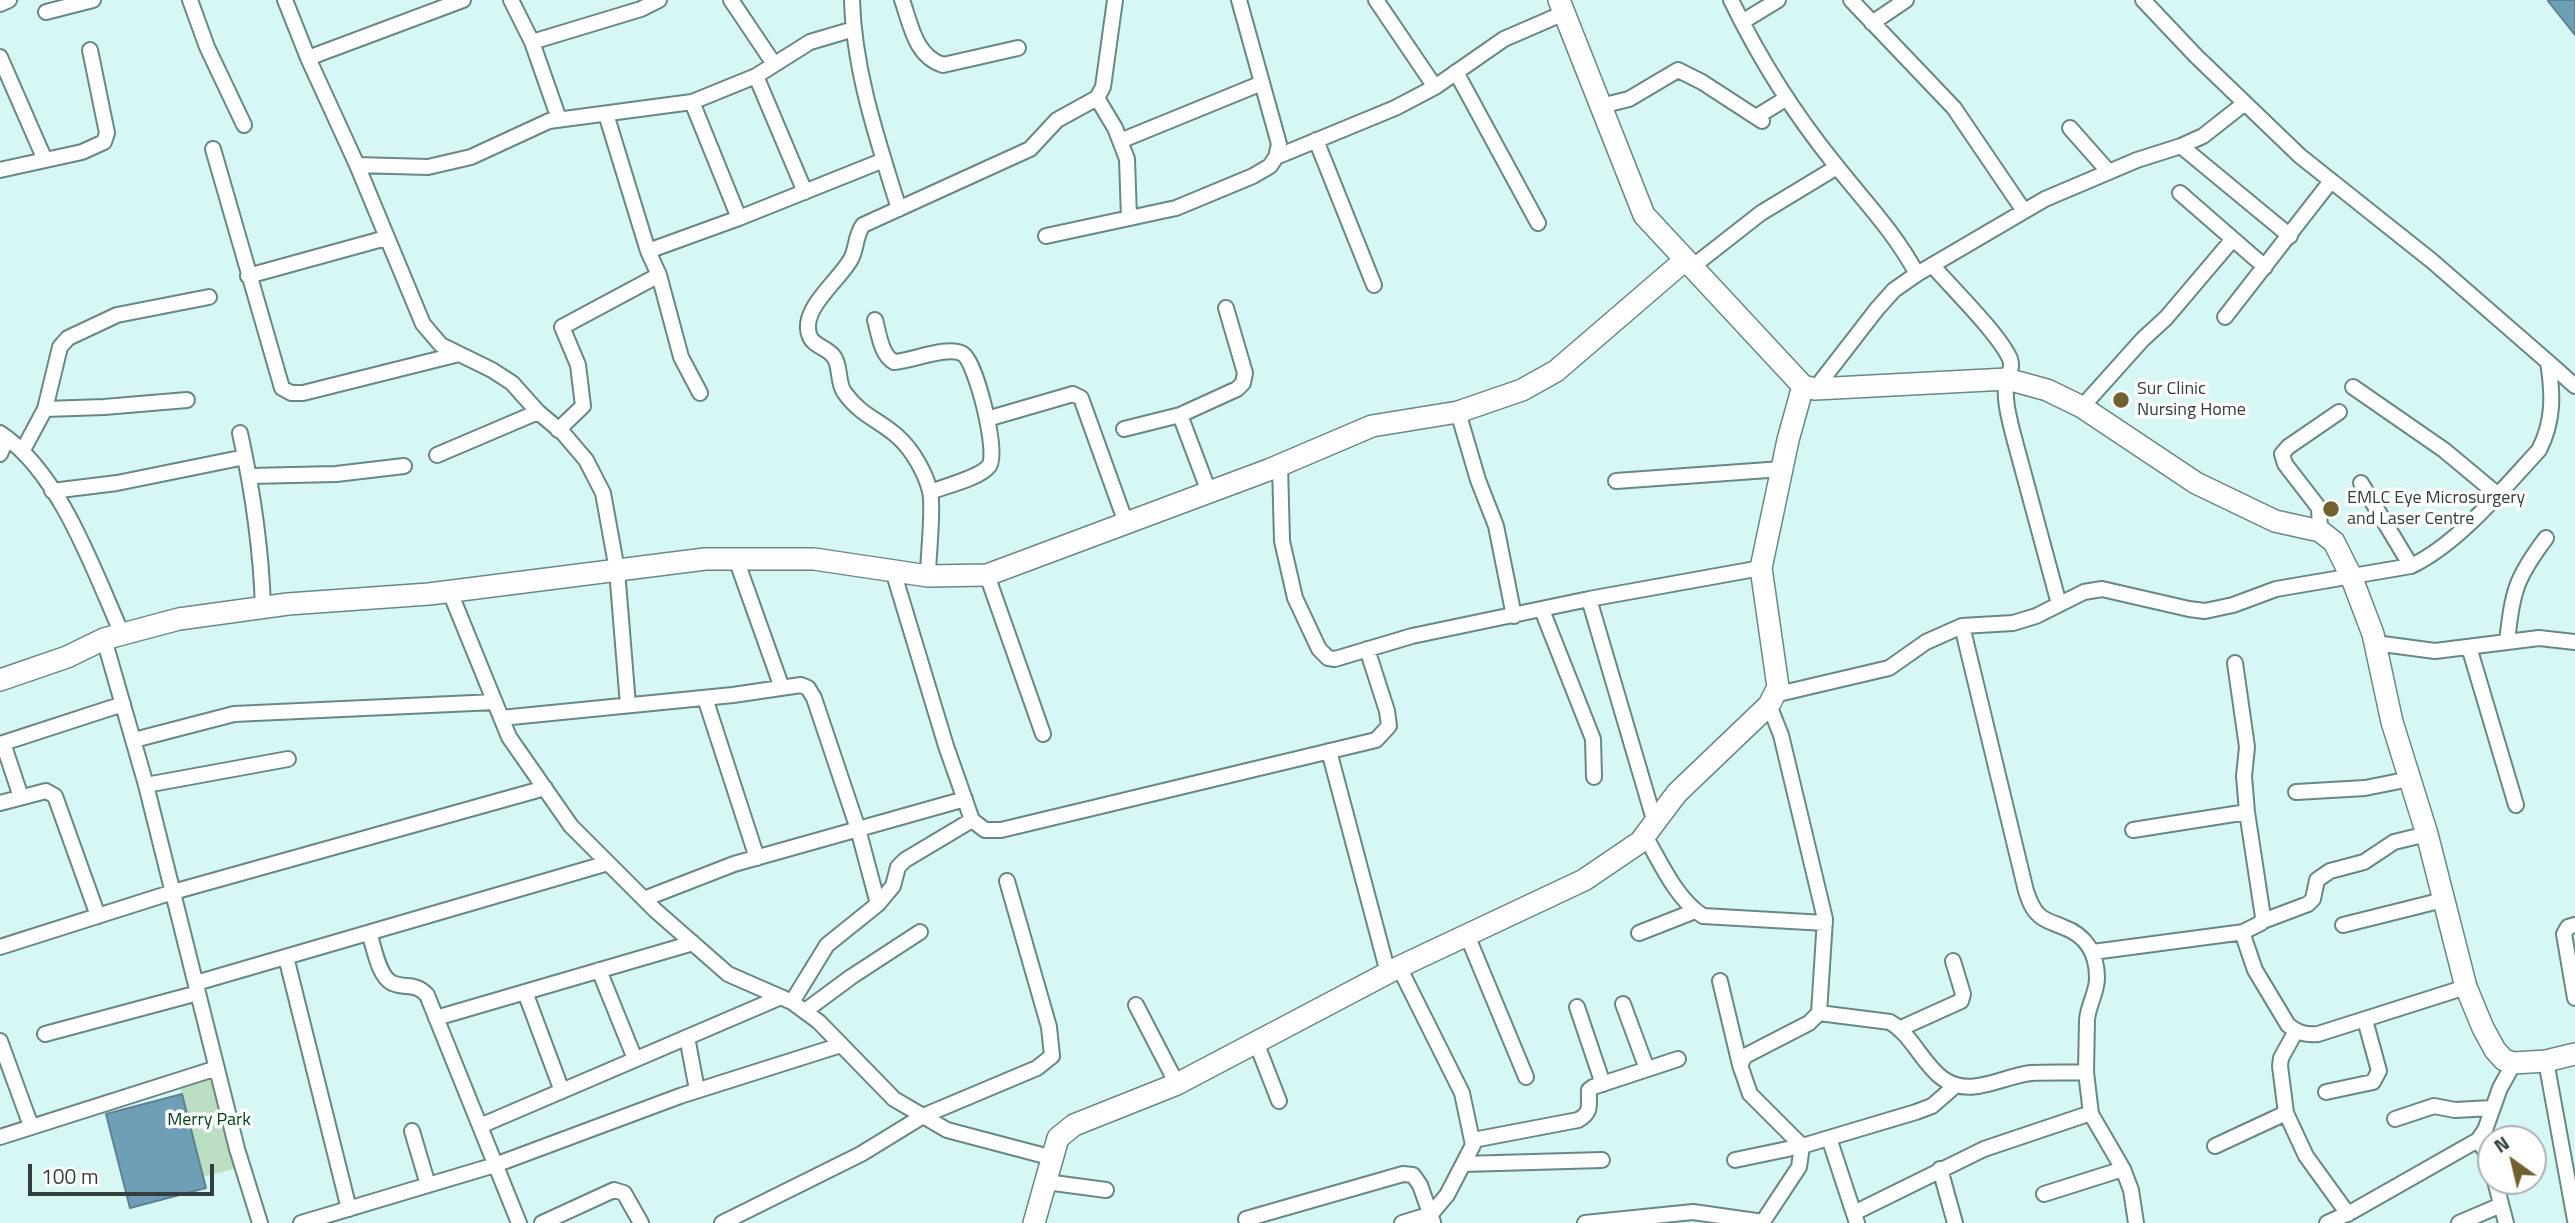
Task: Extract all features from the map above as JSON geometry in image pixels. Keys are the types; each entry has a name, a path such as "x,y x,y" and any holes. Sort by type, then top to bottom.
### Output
{"street":[{"path":"0,4 9,0"},
{"path":"46,12 93,0"},
{"path":"190,0 207,47 244,125"},
{"path":"285,0 423,324 441,345 512,383 586,460 603,493 617,570 628,705"},
{"path":"308,58 463,0"},
{"path":"511,0 533,41 559,119"},
{"path":"533,41 641,9 659,0"},
{"path":"731,0 774,64"},
{"path":"852,0 863,91 899,209"},
{"path":"902,0 918,45 934,62 943,65 1018,48"},
{"path":"928,576 930,492 920,467 897,436 864,415 844,391 839,382 837,361 824,346 816,344 810,337 808,323 817,301 850,260 858,232 863,225 1030,149 1057,120 1097,98 1103,87 1115,0"},
{"path":"1046,236 1176,208 1253,176 1270,166 1279,145 1239,0"},
{"path":"1376,0 1435,87"},
{"path":"1731,0 1772,77 1837,167 1887,225 1917,274"},
{"path":"1742,22 1778,0"},
{"path":"1850,0 1954,108 2024,212"},
{"path":"1872,23 1906,0"},
{"path":"2143,0 2300,156 2432,261 2575,386"},
{"path":"1276,157 1395,108 1435,87 1504,39 1540,21 1561,6 1644,215 1809,387 2007,379 2047,390 2081,407 2196,483 2275,521 2320,531 2334,542 2351,576 2375,643 2389,710 2427,834 2466,987 2483,1028 2504,1060 2514,1063 2575,1054"},
{"path":"357,164 428,167 471,158 549,121 692,102 755,76 810,42 854,29"},
{"path":"0,170 82,152 104,142 107,133 90,50"},
{"path":"0,58 45,160"},
{"path":"1601,106 1629,99 1678,70 1702,82 1759,119 1787,98"},
{"path":"1456,72 1538,223"},
{"path":"755,76 805,192"},
{"path":"1120,141 1262,83"},
{"path":"1097,98 1127,159 1129,218"},
{"path":"692,102 739,218"},
{"path":"1034,1223 1058,1138 1074,1125 1177,1084 1394,970 1584,880 1640,842 1678,793 1771,700 1778,687 1761,568 1782,469 1809,387 1894,290 1917,274 2045,198 2181,146 2213,129 2245,103"},
{"path":"606,114 648,251 659,275 681,357 700,393"},
{"path":"2070,128 2108,172"},
{"path":"1316,140 1374,285"},
{"path":"2181,146 2290,236"},
{"path":"213,149 282,388 291,393 303,393 459,354"},
{"path":"648,251 884,160"},
{"path":"0,680 67,657 113,637 179,619 263,607 450,592 705,559 814,559 928,576 987,575 1279,465 1372,426 1458,412 1522,390 1556,371 1689,263 1761,213 1837,167"},
{"path":"2225,317 2331,181"},
{"path":"2179,193 2265,267"},
{"path":"248,276 386,238"},
{"path":"2081,407 2143,339 2161,324 2233,239"},
{"path":"1932,265 2003,347 2010,360 2007,407 2012,434 2059,604"},
{"path":"558,430 583,406 578,365 562,327 659,275"},
{"path":"23,450 45,409 60,347 68,338 117,315 209,297"},
{"path":"1124,429 1181,415 1237,389 1243,383 1245,373 1226,308"},
{"path":"875,320 883,348 894,362 952,351 963,354 971,362 987,419 993,457 991,465 983,472 930,492"},
{"path":"1771,700 1821,682 1889,668 1926,642 1962,626 2013,623 2036,617 2084,592 2102,589 2205,611 2233,605 2276,589 2411,566 2428,558 2498,495 2539,450 2545,438 2553,402 2548,362"},
{"path":"2353,387 2444,450 2498,495"},
{"path":"987,419 1073,394 1081,398 1126,523"},
{"path":"45,409 187,400"},
{"path":"437,455 538,412"},
{"path":"1458,412 1478,480 1496,526 1514,616"},
{"path":"2320,531 2319,508 2285,464 2282,454 2339,412"},
{"path":"1181,415 1209,492"},
{"path":"240,433 250,476 261,549 263,607"},
{"path":"0,454 4,435 23,450 70,515 113,637 123,704 146,785 237,1149 260,1223"},
{"path":"52,491 117,483 245,457"},
{"path":"1279,465 1282,541 1294,598 1319,649 1328,658 1335,659 1412,636 1588,599 1761,568"},
{"path":"250,476 336,474 404,466"},
{"path":"1616,481 1782,469"},
{"path":"2361,483 2411,566"},
{"path":"2507,641 2513,596 2520,576 2546,538"},
{"path":"736,559 782,688"},
{"path":"892,571 946,746 972,820 985,830 1001,830 1376,740 1389,726 1387,711 1367,649"},
{"path":"987,575 1043,734"},
{"path":"450,592 509,737 571,826 644,899 728,974 787,999 805,1012 894,1099 947,1130 1052,1158"},
{"path":"1588,599 1650,830 1681,895 1703,916 1825,923"},
{"path":"1542,610 1593,739 1594,777"},
{"path":"1962,626 2031,905 2037,914 2048,922 2078,933 2092,952 2097,965 2097,979 2088,1009 2086,1072 2091,1113 2123,1169 2131,1190 2137,1223"},
{"path":"2375,643 2435,651 2539,638 2575,642"},
{"path":"2469,647 2516,805"},
{"path":"2235,663 2247,747 2244,776 2247,813 2263,921"},
{"path":"501,718 705,698 801,685 808,688 814,698 858,829 878,904"},
{"path":"705,698 757,858"},
{"path":"1740,1065 1745,1056 1809,1023 1819,1013 1825,923 1771,700"},
{"path":"134,740 234,713 495,702"},
{"path":"21,797 1,743 123,704"},
{"path":"1329,751 1394,970 1462,1093 1473,1140 1473,1145 1432,1219"},
{"path":"146,785 289,759"},
{"path":"2296,792 2365,788 2410,779"},
{"path":"0,947 173,892 545,788"},
{"path":"0,803 46,791 55,796 98,916"},
{"path":"644,899 734,864 965,799"},
{"path":"2133,830 2247,813"},
{"path":"480,1126 687,1037 787,999 827,945 878,904 893,886 898,867 905,860 972,820"},
{"path":"2092,952 2244,932 2263,921 2308,904 2313,899 2317,880 2330,870 2364,862 2395,842 2427,834"},
{"path":"44,1034 197,988 286,957 608,863"},
{"path":"722,1223 861,1154 923,1116 1037,1068 1052,1056 1049,1027 1007,881"},
{"path":"2343,925 2443,900"},
{"path":"1639,933 1695,911"},
{"path":"2575,925 2565,930 2564,940 2575,998"},
{"path":"805,1012 851,977 920,932"},
{"path":"2244,932 2245,946 2255,970 2288,1025 2306,1035 2365,1020 2466,987"},
{"path":"369,933 387,979 393,983 420,988 427,995 519,1223"},
{"path":"1467,935 1526,1077"},
{"path":"436,1017 693,943"},
{"path":"286,957 349,1209"},
{"path":"1899,1029 1961,1001 1963,994 1953,961"},
{"path":"599,970 635,1059"},
{"path":"1720,981 1740,1065 1750,1094 1802,1146"},
{"path":"525,992 562,1091"},
{"path":"1623,1004 1647,1069"},
{"path":"1136,1005 1177,1084"},
{"path":"1577,1007 1602,1084"},
{"path":"1819,1013 1890,1022 1934,1071 1955,1086"},
{"path":"2326,1092 2373,1082 2377,1077 2379,1071 2365,1020"},
{"path":"2295,1031 2281,1058 2280,1066 2286,1113 2305,1156 2348,1214"},
{"path":"687,1037 697,1090"},
{"path":"0,1041 31,1126"},
{"path":"1256,1042 1279,1101"},
{"path":"301,1223 495,1165 697,1090 841,1045"},
{"path":"1473,1140 1578,1120 1588,1112 1591,1104 1589,1090 1678,1059"},
{"path":"2546,1060 2575,1220"},
{"path":"2486,1125 2491,1108 2514,1063"},
{"path":"0,1137 217,1068"},
{"path":"1735,1160 1802,1146 1932,1106 1955,1086 1993,1084 2031,1073 2086,1072"},
{"path":"2395,1119 2434,1106 2455,1110 2491,1108"},
{"path":"1829,1138 1856,1218 1940,1170 1984,1149 2091,1113"},
{"path":"2215,1146 2286,1113"},
{"path":"412,1131 428,1185"},
{"path":"2327,1223 2348,1214 2477,1141"},
{"path":"1585,1223 1661,1219 1701,1213 1763,1222 1799,1167 1802,1146"},
{"path":"1463,1164 1602,1160"},
{"path":"2044,1194 2123,1169"},
{"path":"1940,1170 1955,1223"},
{"path":"1255,1219 1403,1174 1413,1175 1420,1185 1432,1219"},
{"path":"1046,1182 1106,1190"},
{"path":"542,1223 614,1190 624,1193 641,1223"},
{"path":"2498,1195 2506,1223"},
{"path":"2459,1223 2501,1205"},
{"path":"1402,1223 1432,1219"}],"green space":[{"name":"Merry Park","path":"217,1065 242,1167 202,1177 177,1076"}],"water":[{"path":"2575,0 2575,35 2548,1"},
{"path":"182,1094 206,1188 130,1208 106,1114"}],"place":[{"name":"Sur Clinic Nursing Home","path":"2121,400"},
{"name":"EMLC Eye Microsurgery and Laser Centre","path":"2331,509"}]}
